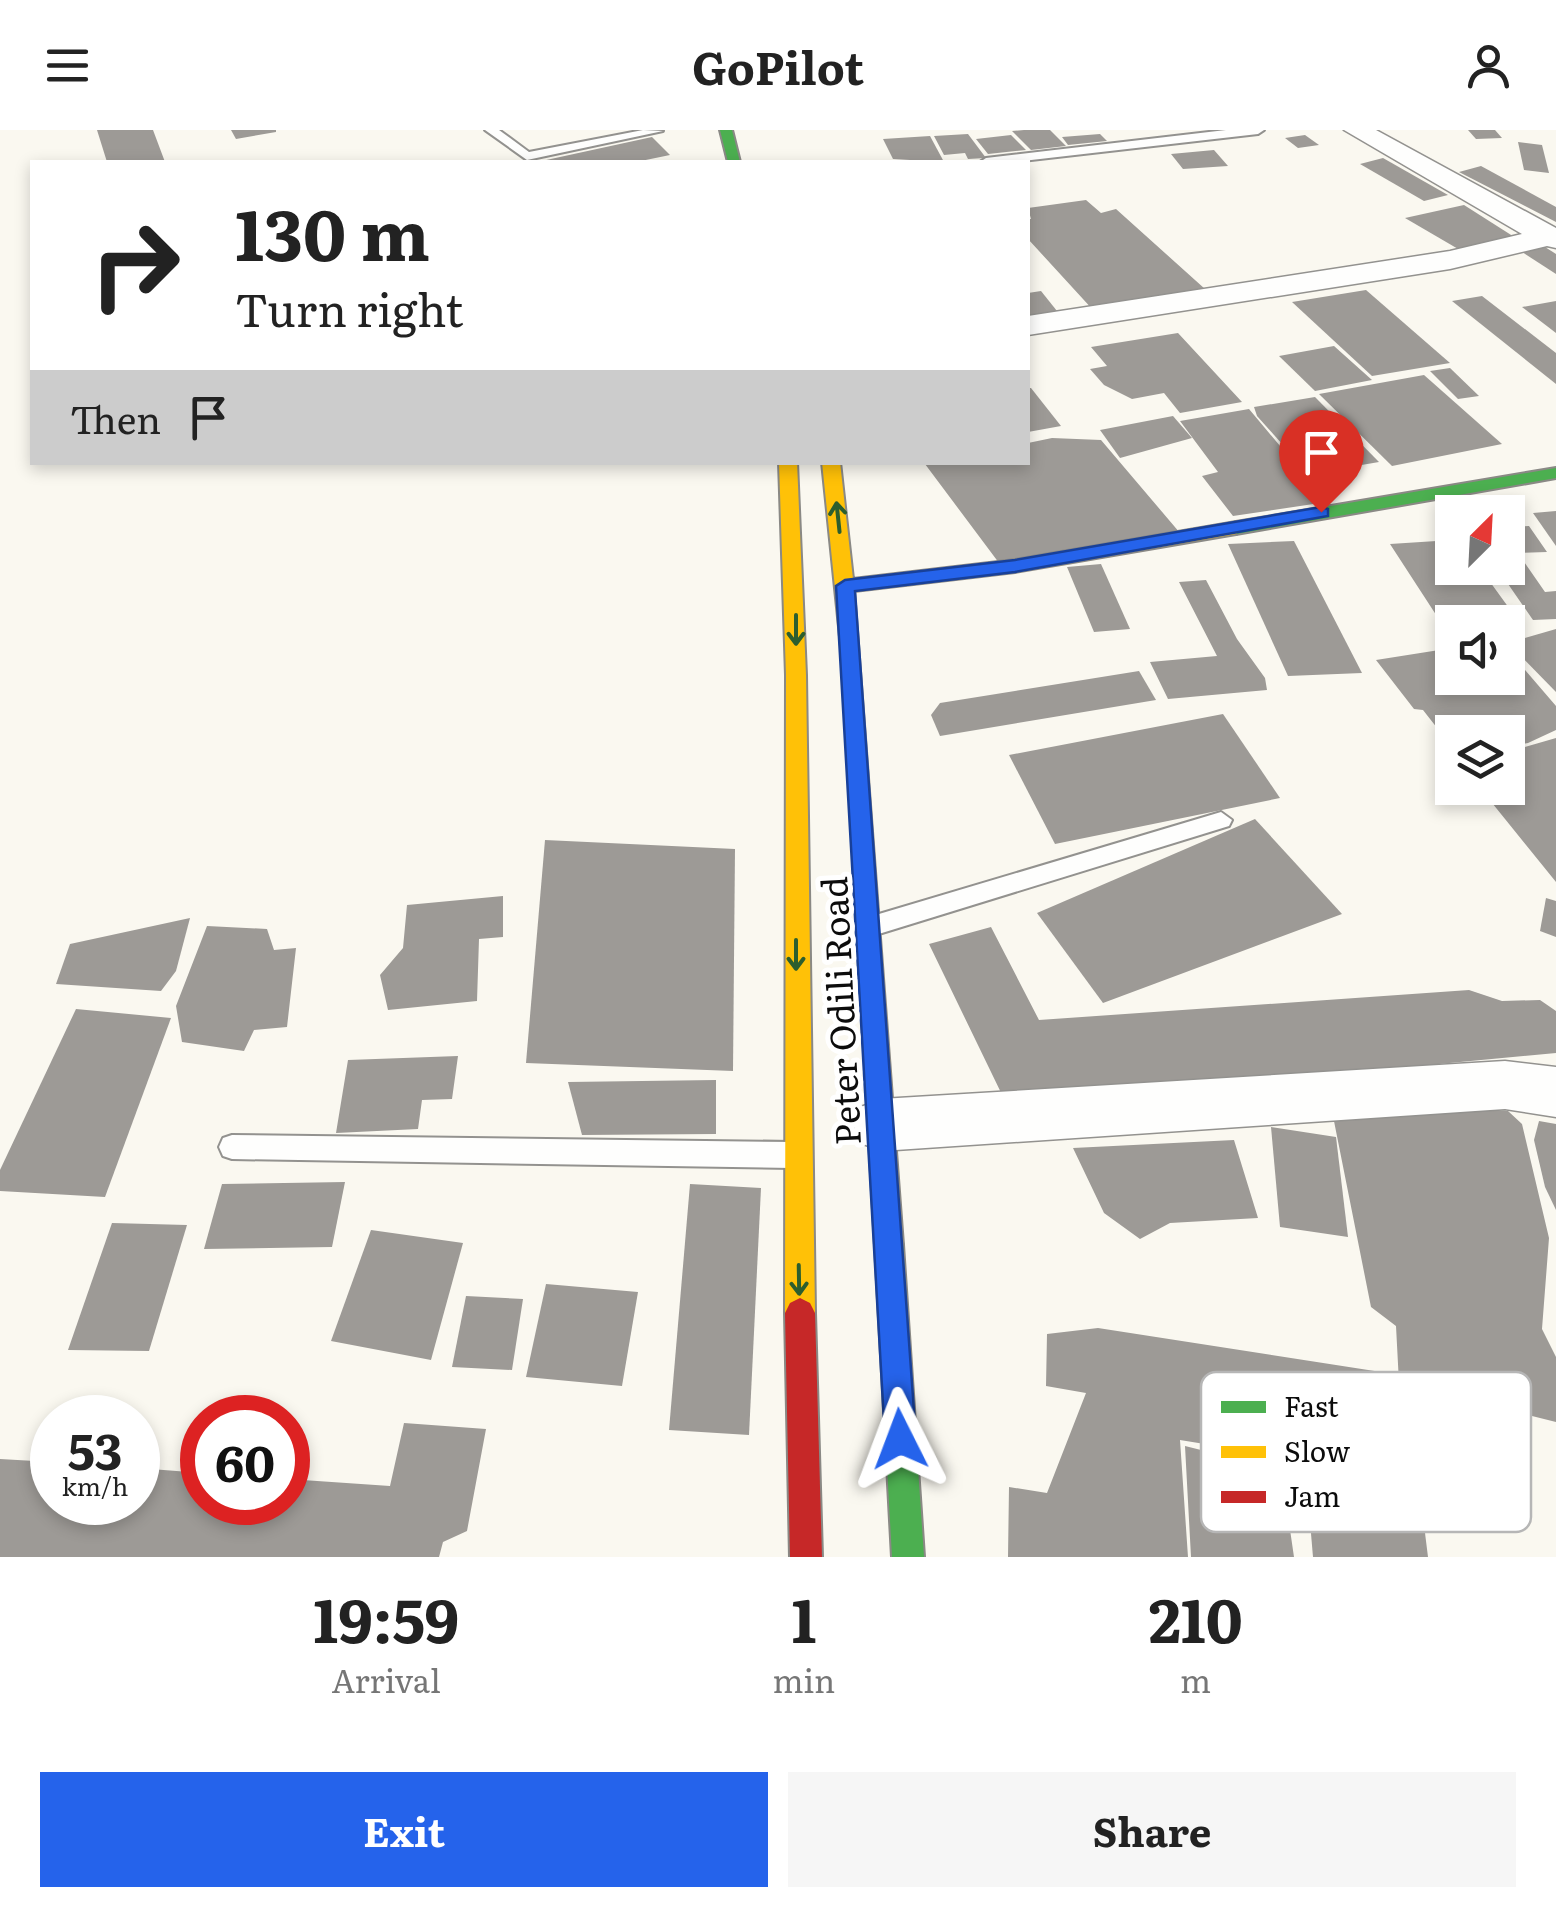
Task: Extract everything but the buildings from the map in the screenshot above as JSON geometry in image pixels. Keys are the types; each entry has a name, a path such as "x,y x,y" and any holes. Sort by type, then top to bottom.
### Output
{"main road":[{"path":"726,130 734,160"},
{"name":"Peter Odili Road","path":"788,465 796,602 796,1154 806,1557"},
{"name":"Peter Odili Road","path":"831,465 845,586 908,1557"},
{"path":"845,586 1015,566 1556,473"}],"street":[{"path":"1357,130 1553,237"},
{"path":"1030,326 1450,260 1553,237"},
{"path":"881,1125 1505,1085 1556,1092"}],"lane":[{"path":"491,130 526,156 657,131"},
{"path":"579,130 582,146"},
{"path":"1003,160 1258,130"},
{"path":"869,928 1221,820"},
{"path":"232,1147 796,1154"}],"traffic: fast":[{"path":"726,130 734,160"},
{"path":"1236,528 1556,473"},
{"path":"889,1245 908,1557"}],"traffic: slow":[{"path":"788,465 796,675 800,1313"},
{"path":"831,465 852,656 889,1245"},
{"path":"845,586 1015,566 1236,528"}],"traffic: jam":[{"path":"800,1313 806,1557"}],"route":[{"path":"900,1439 845,586 1015,566 1321,512"}]}
